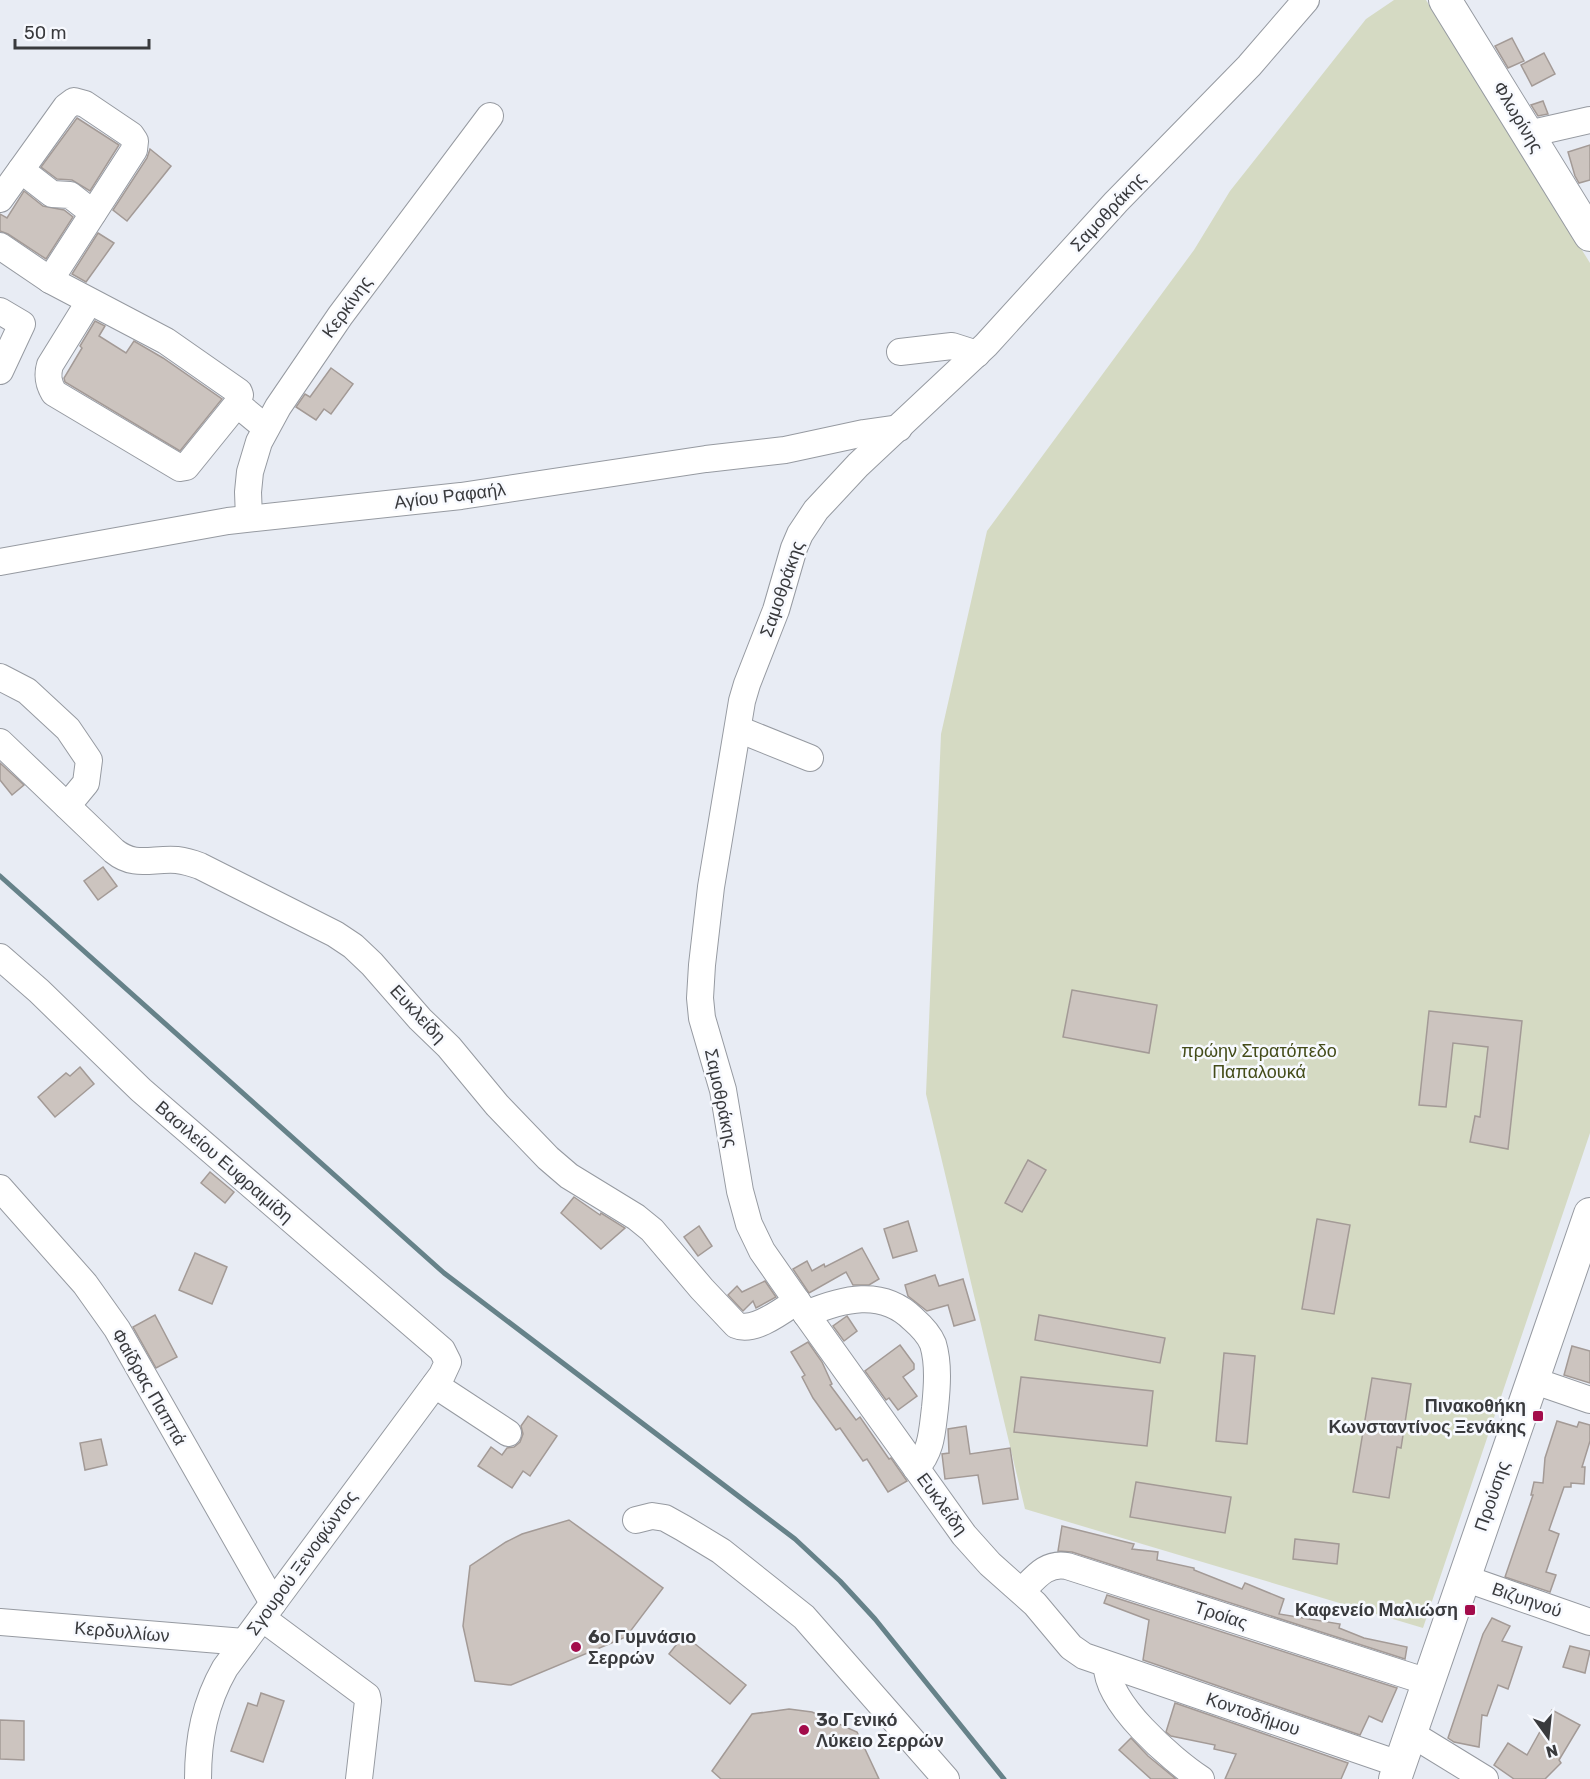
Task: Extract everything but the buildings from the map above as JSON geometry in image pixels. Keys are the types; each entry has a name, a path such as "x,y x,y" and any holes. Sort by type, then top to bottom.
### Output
{"main road":[{"name":"Φλωρίνης","path":"1445,0 1590,234"},
{"name":"Προύσης","path":"1397,1772 1590,1214"}],"street":[{"name":"Σαμοθράκης","path":"801,1308 762,1251 749,1224 740,1191 723,1090 702,1018 700,998 711,887 747,684 776,610 794,548 800,534 816,510 858,465 977,354 1131,186 1255,59 1306,0"},
{"path":"0,199 68,105 75,101 86,104 131,135 136,144 50,280"},
{"name":"Κερκίνης","path":"249,518 250,472 259,442 291,386 340,316 490,116"},
{"path":"1528,134 1590,120"},
{"path":"21,170 52,194 70,195 93,213"},
{"path":"0,246 50,280 175,346 239,392 237,404 186,467 180,468 54,393 48,373 51,365 90,302"},
{"path":"0,311 22,324 0,371"},
{"path":"900,352 952,346 977,354"},
{"path":"237,404 266,428"},
{"name":"Αγίου Ραφαήλ","path":"0,562 249,518 461,496 785,450 899,428"},
{"path":"843,437 858,465"},
{"path":"0,677 27,691 68,729 89,760 86,783 67,806"},
{"path":"738,729 810,758"},
{"name":"Ευκλείδη","path":"0,742 126,860 177,860 200,866 343,939 362,954 420,1019 449,1047 497,1105 548,1158 569,1176 636,1217 652,1230 736,1325 744,1327 801,1308 969,1542 1035,1604 1071,1647 1084,1656 1107,1665"},
{"name":"Βασιλείου Ευφραιμίδη","path":"0,957 39,991 149,1098 442,1350 441,1374 508,1433"},
{"name":"Φαίδρας Παππά","path":"0,1188 85,1284 117,1329 267,1610"},
{"path":"801,1308 848,1301 886,1301 909,1314 928,1335 936,1358 936,1402 929,1450 916,1468"},
{"name":"Σγουρού Ξενοφώντος","path":"198,1779 199,1741 212,1693 225,1668 441,1374"},
{"path":"1532,1380 1590,1400"},
{"path":"636,1520 652,1516 665,1518 683,1528 721,1551 804,1617 946,1779"},
{"name":"Τροίας","path":"1022,1591 1045,1569 1055,1565 1067,1566 1428,1682"},
{"name":"Βιζυηνού","path":"1464,1578 1590,1622"},
{"path":"267,1610 368,1699 359,1779"},
{"name":"Κερδυλλίων","path":"0,1622 244,1642"},
{"path":"1107,1665 1108,1677 1113,1689 1133,1717 1170,1756 1201,1779"},
{"name":"Κοντοδήμου","path":"1107,1665 1397,1772"},
{"path":"1410,1733 1485,1779"}],"green space":[{"name":"πρώην Στρατόπεδο Παπαλουκά","path":"1394,0 1426,0 1590,263 1590,1133 1423,1628 1025,1509 926,1094 941,734 987,531 1194,250 1230,191 1366,19"}],"waterway":[{"path":"0,876 444,1273 795,1539 840,1581 875,1619 1004,1779"}],"place":[{"name":"Πινακοθήκη Κωνσταντίνος Ξενάκης","path":"1538,1416"},
{"name":"Καφενείο Μαλιώση","path":"1470,1610"},
{"name":"6ο Γυμνάσιο Σερρών","path":"576,1647"},
{"name":"3ο Γενικό Λύκειο Σερρών","path":"804,1730"}]}
